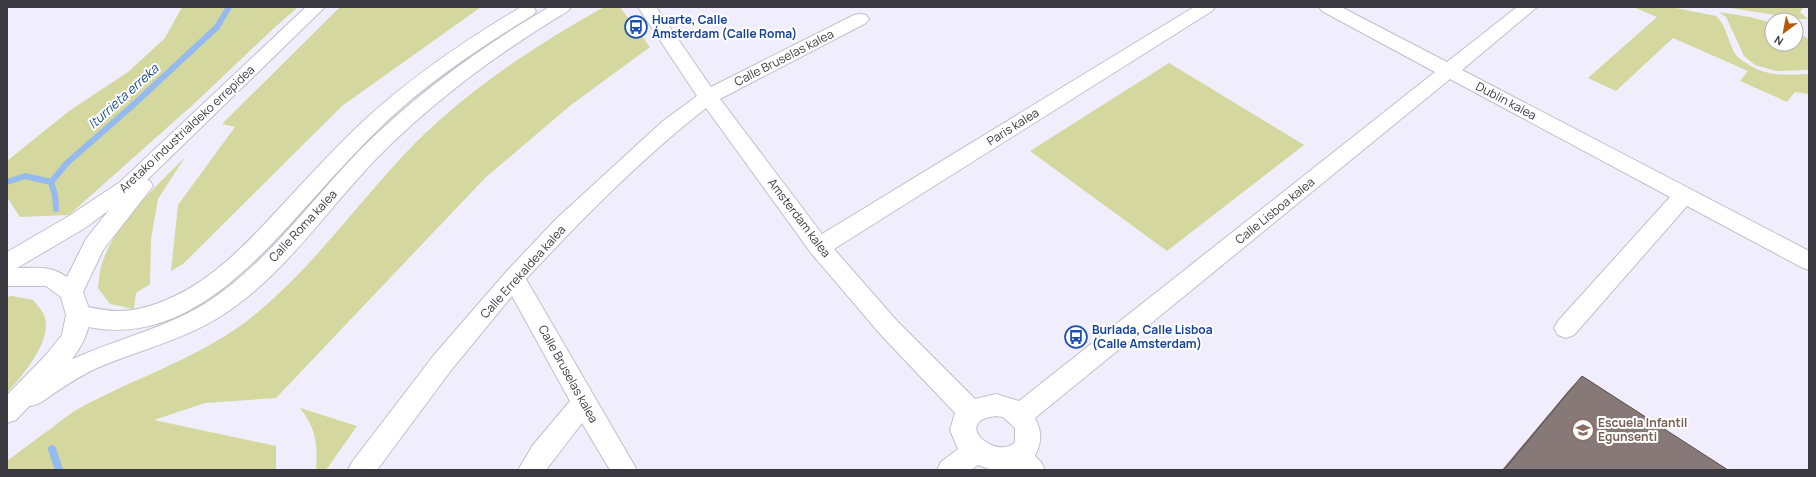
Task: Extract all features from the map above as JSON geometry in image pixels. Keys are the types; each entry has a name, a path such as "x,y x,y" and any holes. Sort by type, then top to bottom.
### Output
{"street":[{"name":"Aretako industrialdeko errepidea","path":"7,263 77,222 127,187 316,7"},
{"name":"Aretako industrialdeko errepidea","path":"71,292 94,245 134,194 328,7"},
{"name":"Calle Roma kalea","path":"78,315 106,320 134,320 165,311 208,289 262,240 357,139 409,90 453,58 533,7"},
{"name":"Calle Roma kalea","path":"12,408 59,377 89,361 186,325 228,300 258,275 367,156 409,115 449,82 490,52 528,26 562,7"},
{"name":"Amsterdam kalea","path":"647,7 708,96 819,247 889,328 972,413"},
{"name":"Paris kalea","path":"819,247 1206,7"},
{"name":"Dublin kalea","path":"1328,7 1809,261"},
{"name":"Calle Lisboa kalea","path":"1020,415 1528,7"},
{"name":"Calle Bruselas kalea","path":"708,96 860,19"},
{"name":"Calle Errekaldea kalea","path":"361,470 443,362 514,278 563,226 625,167 670,126 708,96"},
{"path":"1566,328 1684,195"},
{"path":"7,276 50,277 71,292 78,315 73,338 55,362 12,408"},
{"name":"Calle Bruselas kalea","path":"514,278 584,403 624,470"},
{"path":"531,470 542,453 584,403"},
{"path":"996,405 1009,408 1020,415 1027,425 1029,437 1026,448 1025,464 1007,462 995,463 983,460 973,453 966,443 963,432 965,421 972,413 983,406 996,405"},
{"path":"950,470 973,453"}],"green space":[{"path":"182,7 298,7 197,101 69,215 20,217 7,197 7,161 69,111 128,72 165,38"},
{"path":"340,7 481,7 342,106 183,264 171,271 178,205 235,127 222,124"},
{"path":"604,7 620,7 650,47 571,105 485,178 276,398 205,403 154,420 276,446 276,470 7,470 7,461 75,411 100,397 216,342 258,312 278,295 332,238 383,178 422,136 470,94 496,75 576,23"},
{"path":"1633,7 1671,7 1716,16 1725,28 1732,48 1739,58 1754,68 1769,73 1784,75 1809,74 1809,94 1795,92 1787,102 1740,81 1748,71 1673,38 1616,91 1588,78 1657,17"},
{"path":"1724,7 1804,7 1800,12 1764,12 1764,13"},
{"path":"1719,12 1764,21 1764,52 1804,52 1804,36 1809,39 1809,70 1776,71 1755,65 1744,56 1726,17"},
{"path":"1169,63 1304,145 1167,251 1030,151"},
{"path":"185,157 158,199 151,239 150,284 136,293 134,309 110,304 98,288 100,269 107,251 125,221 148,194"},
{"path":"12,296 33,300 43,313 46,325 45,335 35,357 21,377 7,393 7,297"},
{"path":"300,408 357,426 326,470 316,470 317,452 315,437 310,422"}],"building":[{"name":"Escuela Infantil Egunsenti","path":"1582,376 1728,470 1504,470"}],"waterway":[{"name":"Iturrieta erreka","path":"51,182 67,163 132,106 217,27 229,7"},
{"path":"7,182 25,176 51,182"},
{"name":"Iturrieta erreka","path":"51,182 55,195 56,209"},
{"name":"Iturrieta erreka","path":"52,449 59,470"}],"place":[{"name":"Huarte, Calle Ámsterdam (Calle Roma)","path":"636,27"},
{"name":"Burlada, Calle Lisboa (Calle Amsterdam)","path":"1076,337"},
{"name":"Escuela Infantil Egunsenti","path":"1583,430"}]}
